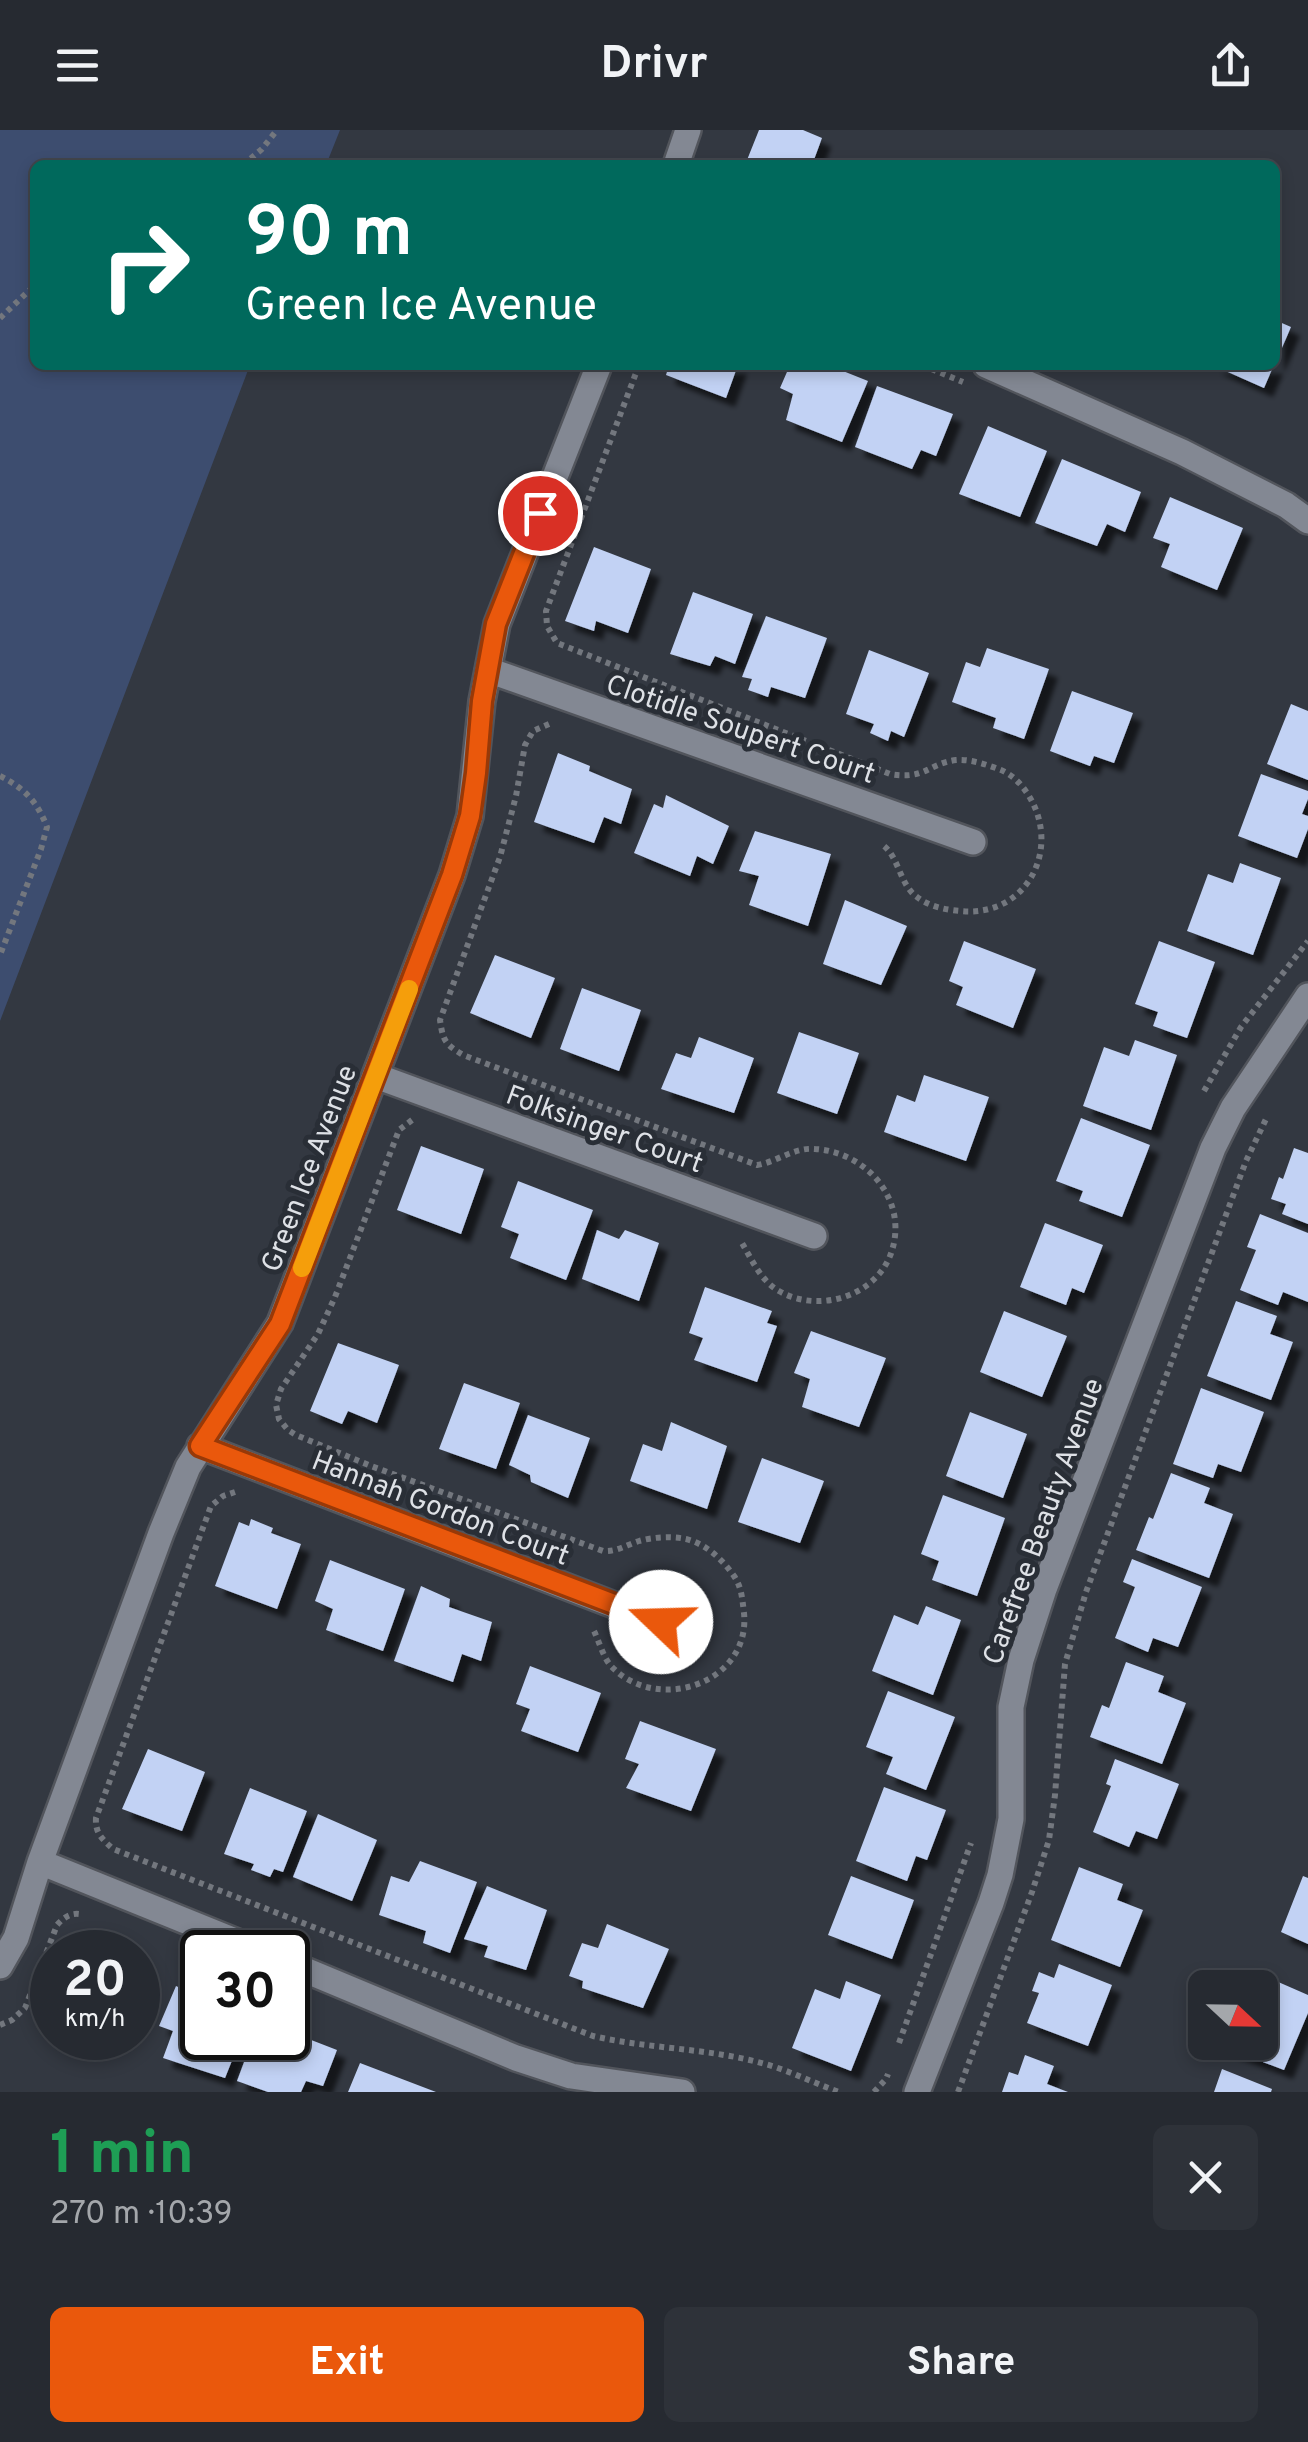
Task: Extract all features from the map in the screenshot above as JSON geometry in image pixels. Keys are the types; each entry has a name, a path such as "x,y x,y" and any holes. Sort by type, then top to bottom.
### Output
{"street":[{"path":"678,160 688,130"},
{"name":"Green Ice Avenue","path":"0,1966 16,1938 40,1862 188,1466 280,1324 452,875 470,816 482,701 496,624 596,370"},
{"path":"997,370 1182,452 1286,505 1308,521"},
{"name":"Clotidle Soupert Court","path":"488,670 973,842"},
{"name":"Carefree Beauty Avenue","path":"917,2092 1000,1875 1011,1819 1010,1707 1044,1589 1214,1148 1257,1069 1308,996"},
{"name":"Folksinger Court","path":"376,1076 814,1236"},
{"name":"Hannah Gordon Court","path":"200,1446 661,1622"},
{"path":"40,1862 208,1930"},
{"path":"310,1972 516,2058 571,2076 682,2092"}],"path":[{"path":"249,160 277,130"},
{"path":"0,318 30,290"},
{"path":"637,370 546,611 547,626 557,644 890,774 916,776 956,760 978,762 1010,774 1024,789 1040,822 1042,838 1039,859 1030,879 1017,895 985,912 946,910 915,896 890,850 878,842"},
{"path":"558,723 546,724 525,745 507,833 440,1020 442,1034 447,1046 464,1055 757,1165 800,1149 830,1150 850,1156 874,1176 892,1206 892,1252 886,1262 861,1289 828,1302 798,1299 777,1290 759,1272 736,1234"},
{"path":"0,776 33,798 47,827 0,955"},
{"path":"958,2092 1048,1840 1065,1664 1086,1592 1246,1161 1270,1112"},
{"path":"418,1118 400,1130 330,1310 282,1389 276,1405 279,1418 288,1430 311,1442 603,1551 614,1552 658,1538 684,1539 706,1547 727,1566 741,1588 745,1626 741,1643 729,1662 710,1678 679,1691 632,1682 609,1664 588,1622"},
{"path":"238,1492 223,1496 211,1506 96,1818 95,1829 106,1842 114,1849 592,2036 766,2064 839,2092"},
{"path":"0,2025 25,2008 57,1925 74,1914 88,1914"}],"shaded area":[{"path":"0,130 340,130 328,160 30,160 30,370 248,370 0,1021"}],"building":[{"path":"759,130 803,130 822,138 814,160 747,160"},
{"path":"1280,322 1291,327 1280,352"},
{"path":"668,370 736,370 726,398 666,375"},
{"path":"788,370 840,370 868,381 842,442 786,420 793,394 780,388"},
{"path":"1223,370 1272,370 1264,388"},
{"path":"877,386 953,414 936,456 921,450 912,469 855,447"},
{"path":"988,426 1047,451 1020,517 959,494"},
{"path":"1062,459 1141,492 1125,532 1107,524 1097,546 1035,523"},
{"path":"1170,497 1243,528 1217,590 1161,567 1170,544 1153,538"},
{"path":"594,547 651,569 628,633 596,621 594,631 565,621"},
{"path":"693,592 753,614 735,664 715,656 710,666 670,654"},
{"path":"766,616 827,638 805,698 771,687 768,697 748,690 752,679 742,677"},
{"path":"987,648 1049,669 1024,739 993,728 996,718 952,702 966,662 980,667"},
{"path":"869,650 929,673 904,737 891,731 888,741 870,733 874,724 846,714"},
{"path":"1072,691 1133,713 1114,763 1094,756 1090,766 1050,751"},
{"path":"1291,704 1308,711 1308,780 1267,764"},
{"path":"558,753 632,789 621,824 604,817 594,843 534,822"},
{"path":"1261,774 1308,791 1302,814 1308,816 1308,829 1297,858 1238,836"},
{"path":"666,795 729,826 713,864 697,856 690,876 634,853 654,804 663,808"},
{"path":"755,831 831,854 808,926 749,905 759,876 739,871"},
{"path":"1240,863 1281,878 1253,955 1187,931 1208,874 1233,883"},
{"path":"845,900 907,926 881,985 823,964"},
{"path":"964,941 1036,969 1013,1028 956,1005 963,987 949,981"},
{"path":"1159,941 1215,962 1187,1038 1153,1026 1158,1012 1135,1004"},
{"path":"495,955 555,978 531,1038 470,1013"},
{"path":"582,988 641,1010 619,1071 560,1049"},
{"path":"799,1032 859,1053 837,1114 777,1093"},
{"path":"699,1037 754,1058 734,1113 661,1089 676,1053 691,1058"},
{"path":"1135,1040 1177,1055 1151,1130 1083,1106 1104,1047 1129,1056"},
{"path":"924,1075 989,1097 966,1161 884,1132 897,1095 915,1102"},
{"path":"1081,1118 1150,1145 1122,1217 1079,1201 1083,1191 1056,1181"},
{"path":"421,1146 484,1169 461,1234 397,1210"},
{"path":"1294,1148 1308,1153 1308,1224 1282,1214 1286,1204 1271,1199"},
{"path":"518,1181 593,1210 566,1280 510,1258 519,1234 501,1227"},
{"path":"1260,1214 1308,1233 1308,1302 1283,1292 1278,1305 1240,1290 1256,1250 1247,1247"},
{"path":"1045,1223 1103,1245 1084,1293 1072,1288 1066,1305 1020,1287"},
{"path":"597,1230 619,1239 625,1230 659,1243 639,1301 582,1279"},
{"path":"705,1287 772,1311 767,1323 777,1326 757,1382 694,1360 703,1338 689,1333"},
{"path":"1236,1301 1277,1316 1270,1334 1293,1342 1271,1400 1207,1376"},
{"path":"1004,1311 1067,1336 1042,1397 980,1372"},
{"path":"811,1331 886,1358 859,1427 802,1407 810,1379 794,1373"},
{"path":"338,1343 399,1365 377,1423 348,1411 342,1424 310,1411"},
{"path":"464,1383 520,1403 496,1469 439,1449"},
{"path":"1201,1388 1264,1412 1241,1472 1218,1464 1213,1478 1173,1464"},
{"path":"970,1412 1027,1434 1003,1498 946,1476"},
{"path":"528,1415 590,1438 568,1498 531,1482 530,1475 509,1465"},
{"path":"671,1422 727,1446 707,1509 630,1481 643,1444 662,1451"},
{"path":"762,1458 824,1481 800,1543 738,1522"},
{"path":"1171,1473 1210,1488 1204,1503 1233,1514 1209,1578 1136,1550"},
{"path":"943,1495 1005,1518 977,1596 932,1580 939,1561 921,1554"},
{"path":"251,1519 273,1528 271,1533 301,1544 277,1609 215,1586 239,1522 249,1526"},
{"path":"1132,1559 1202,1587 1178,1647 1153,1638 1148,1652 1115,1638 1135,1587 1123,1582"},
{"path":"330,1560 405,1589 383,1651 326,1630 333,1609 315,1601"},
{"path":"421,1586 450,1599 449,1607 492,1622 481,1661 462,1654 453,1682 394,1661"},
{"path":"926,1606 961,1620 933,1695 872,1671 894,1615 918,1625"},
{"path":"1126,1662 1164,1676 1158,1692 1186,1703 1162,1764 1090,1737 1102,1705 1109,1708"},
{"path":"530,1666 601,1693 578,1752 521,1731 530,1709 516,1704"},
{"path":"888,1691 955,1717 926,1790 886,1774 893,1757 866,1747"},
{"path":"640,1721 716,1749 691,1811 626,1788 639,1764 625,1759"},
{"path":"148,1749 205,1772 182,1831 122,1809"},
{"path":"1115,1759 1179,1784 1157,1839 1136,1831 1129,1847 1093,1832 1111,1786 1106,1784"},
{"path":"884,1787 946,1810 927,1860 916,1856 907,1881 856,1861"},
{"path":"250,1788 307,1811 283,1872 274,1869 270,1877 251,1870 254,1864 224,1854"},
{"path":"318,1814 377,1840 352,1901 293,1877"},
{"path":"420,1861 477,1882 450,1953 423,1943 426,1931 379,1915 391,1876 409,1882"},
{"path":"1079,1867 1123,1884 1117,1900 1143,1910 1120,1967 1051,1940"},
{"path":"851,1876 914,1900 892,1959 828,1935"},
{"path":"1303,1876 1308,1878 1308,1944 1281,1932"},
{"path":"487,1886 547,1910 526,1970 484,1957 488,1946 464,1939"},
{"path":"607,1924 669,1949 643,2008 582,1988 583,1981 569,1976 582,1943 598,1948"},
{"path":"1059,1964 1112,1985 1088,2046 1027,2023 1039,1993 1032,1991 1039,1972 1054,1978"},
{"path":"846,1981 881,1995 851,2071 792,2048 815,1989 840,1999"},
{"path":"1278,1982 1308,1995 1308,2013 1284,2070 1258,2060 1278,2060"},
{"path":"176,1986 180,1988 180,2060 232,2060 225,2078 163,2058 173,2031 160,2024"},
{"path":"310,2040 337,2050 323,2086 306,2081 301,2092 268,2092 237,2081 245,2060 310,2060"},
{"path":"1025,2055 1054,2066 1047,2084 1068,2092 1002,2092 1009,2072 1018,2075"},
{"path":"360,2063 436,2092 348,2092"},
{"path":"1222,2069 1272,2089 1271,2092 1214,2092"}],"slow traffic":[{"path":"302,1268 409,989"}],"route":[{"path":"540,513 496,624 482,701 470,816 452,875 280,1324 200,1446 661,1622"}]}
